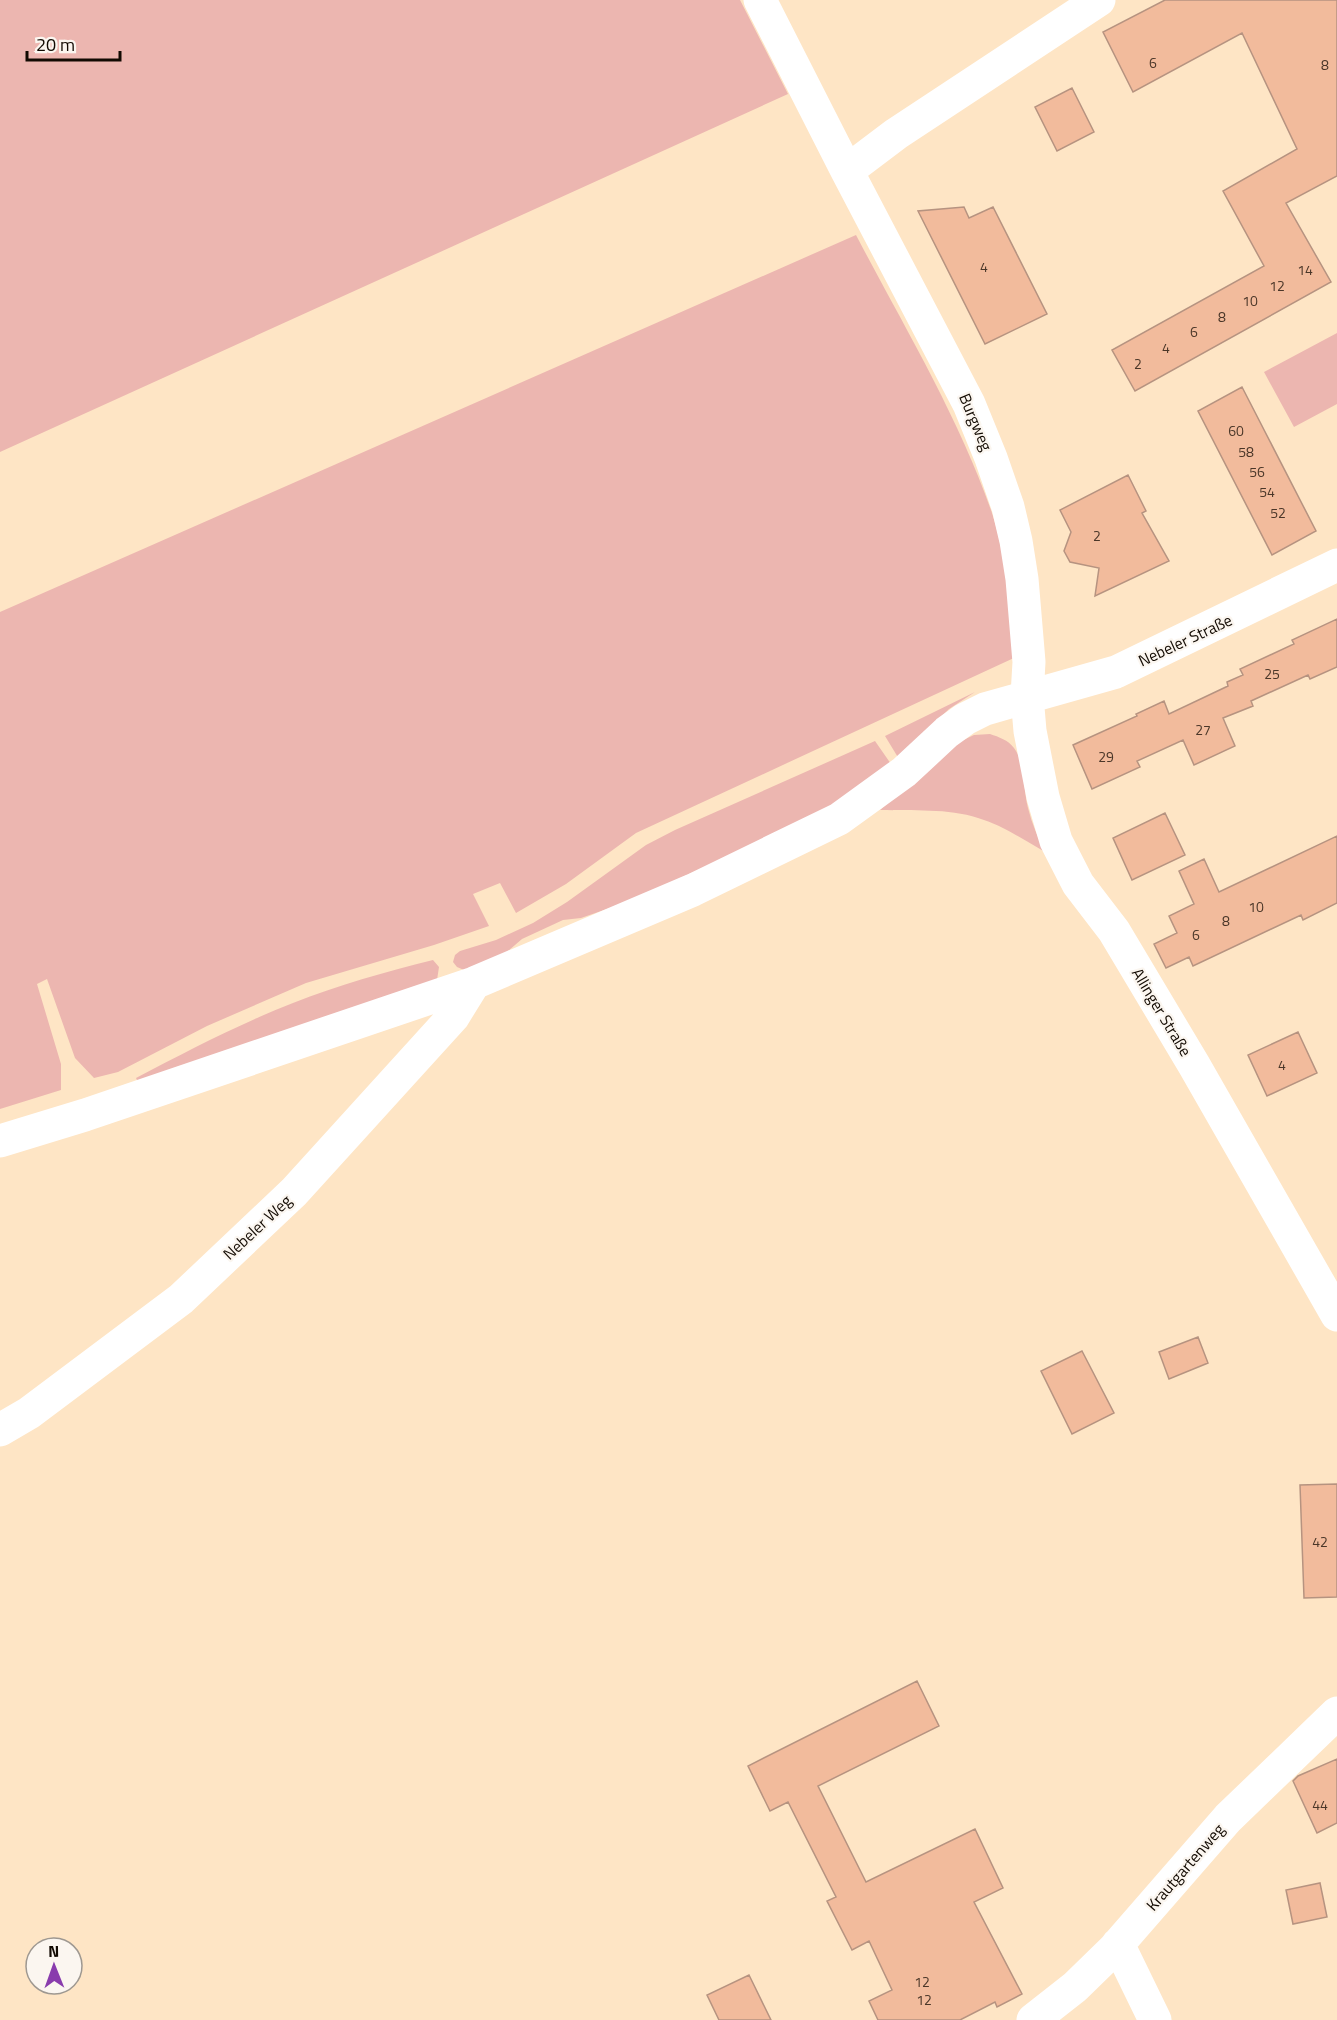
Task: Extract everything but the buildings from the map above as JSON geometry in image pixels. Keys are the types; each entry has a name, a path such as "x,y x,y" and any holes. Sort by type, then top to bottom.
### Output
{"street":[{"name":"Burgweg","path":"760,0 969,404 1008,507 1022,579 1029,662 1027,696"},
{"path":"847,171 896,134 1099,0"},
{"name":"Nebeler Straße","path":"0,1141 85,1115 474,983 693,890 839,819 904,772 964,719 985,709 1124,669 1337,565"},
{"name":"Allinger Straße","path":"1027,696 1032,742 1043,797 1056,841 1078,884 1114,931 1194,1065 1337,1315"},
{"name":"Nebeler Weg","path":"0,1430 29,1413 181,1299 294,1192 453,1017 474,983"},
{"name":"Krautgartenweg","path":"1033,2020 1075,1987 1118,1944 1228,1818 1337,1713"},
{"path":"1118,1944 1155,2020"}],"shaded area":[{"path":"0,0 740,0 788,94 0,452"},
{"path":"856,235 947,407 979,477 1001,548 1016,657 636,833 566,884 516,913 500,883 473,894 489,926 306,983 207,1026 118,1072 94,1078 75,1058 47,979 37,984 61,1064 61,1090 0,1109 0,612"},
{"path":"1337,333 1337,404 1294,427 1264,372"},
{"path":"975,692 949,709 899,759 885,736"},
{"path":"990,734 1009,743 1018,754 1026,801 1035,831 1045,852 996,825 966,815 930,811 880,810 959,742 974,735"},
{"path":"875,741 891,764 846,798 807,820 630,901 581,918 563,920 522,939 502,956 464,970 453,962 455,955 460,951 496,940 533,923 567,902 646,845"},
{"path":"433,960 439,967 437,980 139,1084 136,1078 233,1029 293,1003 362,979"}]}
